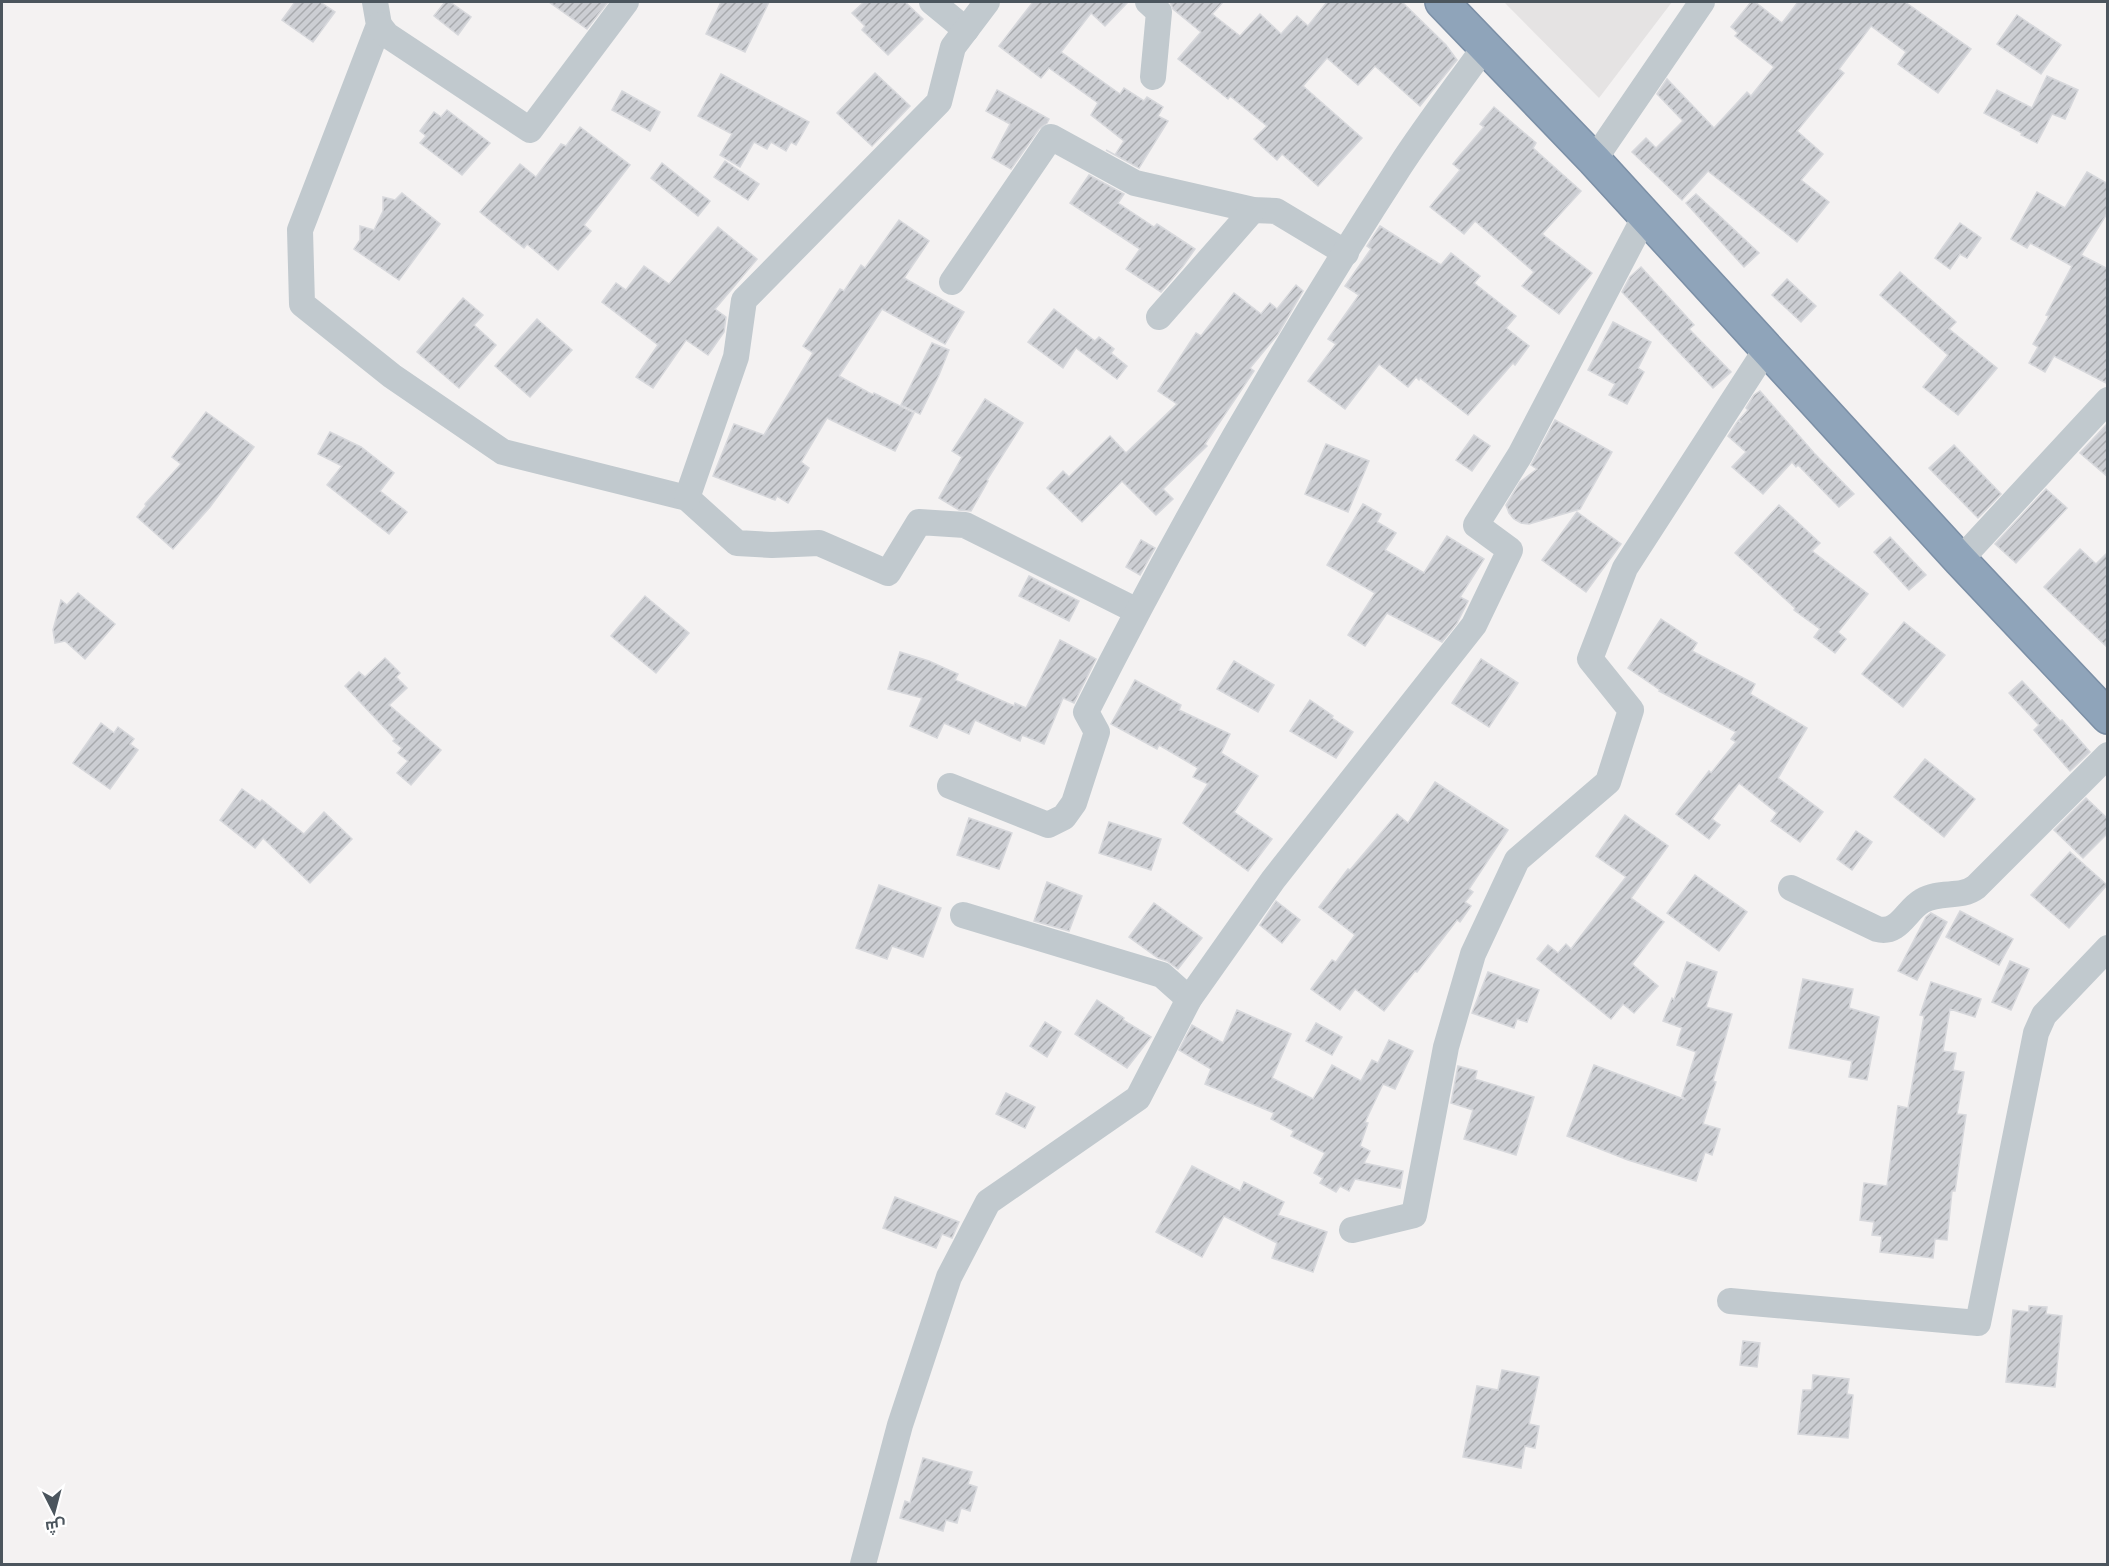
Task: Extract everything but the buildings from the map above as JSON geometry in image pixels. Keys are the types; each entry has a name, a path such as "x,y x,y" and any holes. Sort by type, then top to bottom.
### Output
{"highway":[{"path":"1442,2 1594,160 1960,560 2108,717"}],"street":[{"path":"377,13 387,35 530,130 627,2"},
{"path":"932,2 966,30"},
{"path":"687,498 736,357 744,300 939,102 953,46 987,2"},
{"path":"1148,2 1159,12 1153,77"},
{"path":"1594,160 1702,2"},
{"path":"377,13 300,230 302,304 392,376 503,452 687,498 737,543 819,543 888,573 919,522 965,525 1137,611"},
{"path":"950,786 1048,825 1064,817 1074,803 1097,732 1086,711 1137,611 1294,335 1401,165 1484,48"},
{"path":"952,282 1051,137 1135,183 1252,210 1276,211 1346,253"},
{"path":"1159,317 1252,210"},
{"path":"863,1564 900,1425 949,1277 988,1202 1138,1098 1189,999 1274,880 1474,625 1510,550 1476,525 1520,454 1645,216"},
{"path":"1352,1230 1414,1215 1446,1047 1473,954 1517,860 1608,782 1631,710 1590,659 1625,568 1767,348"},
{"path":"1960,560 2108,400"},
{"path":"1791,888 1877,929 1890,930 1920,902 1937,894 1967,893 1976,887 2108,755"},
{"path":"963,915 1162,975 1189,999"},
{"path":"1730,1301 1978,1323 2036,1033 2044,1015 2108,948"}],"shaded area":[{"path":"1504,2 1672,2 1599,98"}]}
